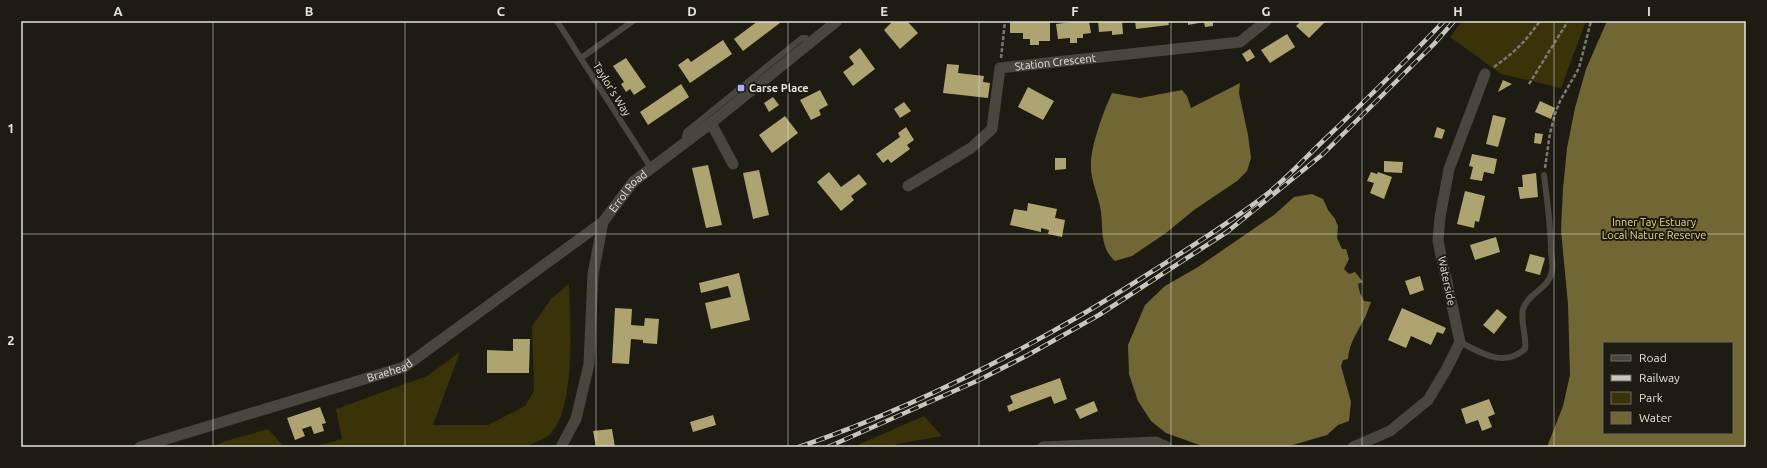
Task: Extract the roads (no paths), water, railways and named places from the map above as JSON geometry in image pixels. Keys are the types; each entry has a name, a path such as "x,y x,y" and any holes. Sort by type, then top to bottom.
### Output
{"street":[{"name":"Errol Road","path":"561,447 576,419 589,364 592,274 604,222 633,182 711,123 837,21"},
{"name":"Station Crescent","path":"908,186 972,148 992,129 1000,68 1240,42 1266,21"},
{"name":"Waterside","path":"1460,342 1438,241 1440,218 1449,169 1485,74"},
{"path":"711,123 733,164"},
{"name":"Braehead","path":"140,447 404,367 604,222"},
{"path":"1353,447 1390,430 1428,400 1446,370 1460,342"},
{"path":"1043,447 1156,442 1167,447"}],"lane":[{"name":"Taylor's Way","path":"557,21 651,168"},
{"path":"581,58 633,21"},
{"path":"687,141 685,137 686,132 802,38 806,38 810,43"},
{"path":"1460,342 1492,358 1518,356 1526,349 1522,325 1524,308 1535,293 1546,285 1552,271 1551,237 1544,175"}],"water":[{"name":"Inner Tay Estuary Local Nature Reserve","path":"1607,21 1746,21 1746,447 1547,447 1563,406 1570,375 1568,304 1561,230 1567,148 1575,108 1586,69"},
{"path":"1240,83 1239,93 1248,135 1251,158 1247,171 1237,181 1194,210 1166,233 1132,256 1115,261 1110,256 1103,238 1100,206 1091,170 1093,147 1112,93 1140,98 1182,90 1187,96 1191,108"},
{"path":"1312,194 1323,199 1328,210 1335,219 1338,226 1337,238 1342,249 1346,249 1349,259 1344,269 1349,274 1355,272 1363,282 1358,284 1364,301 1371,302 1365,318 1351,345 1348,359 1343,360 1341,366 1351,402 1349,421 1338,425 1327,435 1286,447 1205,447 1166,433 1151,421 1138,401 1129,374 1128,345 1145,305 1165,286 1198,267 1274,215 1294,197"}],"railway":[{"path":"799,447 892,411 983,369 1027,346 1114,296 1213,233 1254,204 1282,181 1385,81 1444,21"},
{"path":"828,447 979,380 1028,355 1099,315 1227,232 1323,154 1434,44 1454,21"}],"place":[{"name":"Carse Place","path":"741,88"}]}
